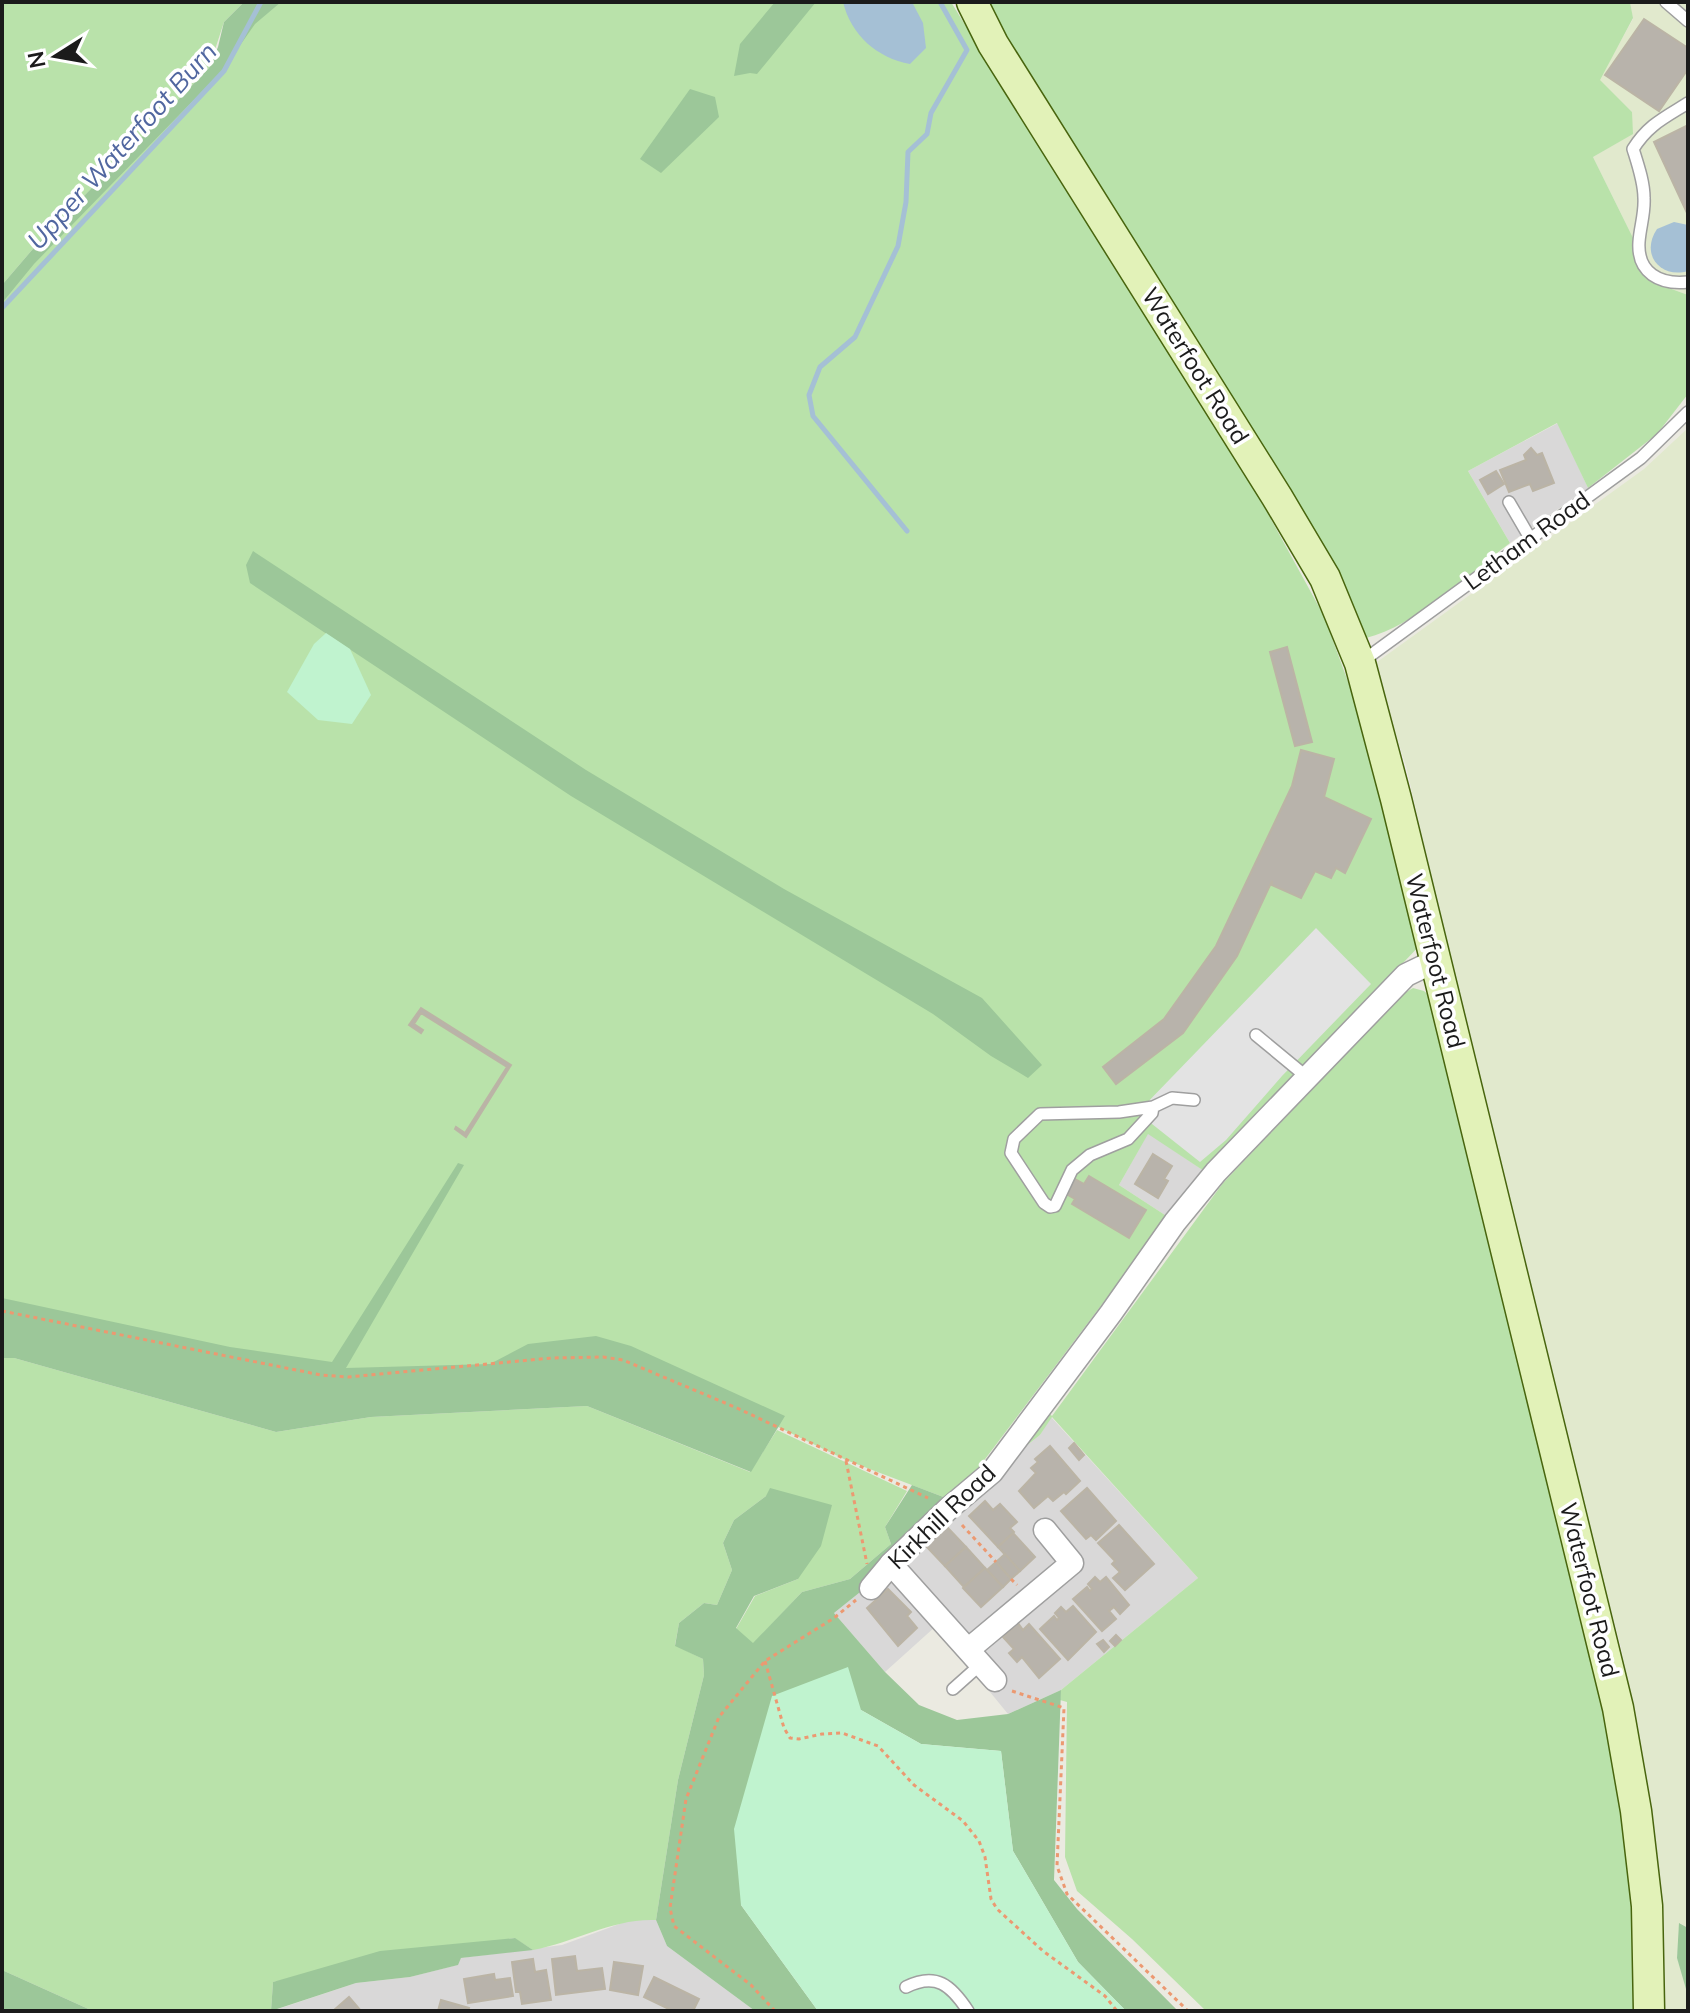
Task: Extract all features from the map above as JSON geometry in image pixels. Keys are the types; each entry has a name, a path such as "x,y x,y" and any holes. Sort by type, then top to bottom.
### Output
{"street":[{"name":"Waterfoot Road","path":"972,2 993,44 1301,537 1325,578 1360,663 1618,1708 1636,1811 1647,1906 1649,2011"},
{"name":"Kirkhill Road","path":"871,1588 891,1564 948,1509 992,1472 1175,1222 1216,1172 1406,975 1435,961"},
{"path":"891,1564 982,1665 1072,1563 1045,1530"}],"lane":[{"path":"1666,2 1688,21"},
{"path":"1688,103 1652,125 1633,149 1645,196 1638,244 1645,267 1656,279 1688,282"},
{"name":"Letham Road","path":"1360,663 1641,458 1688,412"},
{"path":"1509,502 1530,538"},
{"path":"1256,1035 1308,1078"},
{"path":"1153,1107 1152,1113 1128,1139 1090,1155 1072,1170 1055,1206 1044,1203 1035,1185 1011,1153 1014,1139 1040,1114 1119,1112 1153,1107 1172,1098 1194,1100"},
{"path":"953,1689 982,1665"},
{"path":"906,1987 920,1980 935,1980 950,1987 968,2011"}],"path":[{"path":"2,1311 321,1375 348,1377 552,1358 603,1357 623,1360 749,1413 948,1509 996,1562"},
{"path":"846,1460 871,1588"},
{"name":"Kirkhill Road","path":"775,2011 751,1985 674,1926 670,1908 686,1799 719,1717 765,1661 834,1618 871,1588"},
{"path":"765,1661 784,1728 790,1738 842,1733 878,1746 914,1785 963,1821 979,1841 985,1857 991,1899 997,1909 1043,1951 1105,1996 1117,2011"},
{"path":"982,1665 1006,1689 1064,1708 1057,1866 1067,1894 1188,2011"}],"shaded area":[{"path":"1558,423 1588,488 1510,543 1468,471"},
{"path":"1316,928 1371,984 1282,1076 1226,1140 1200,1162 1152,1124 1142,1108"},
{"path":"1148,1133 1204,1171 1168,1217 1119,1185"},
{"path":"1051,1417 1198,1578 1061,1690 1008,1714 936,1626 885,1672 834,1613 1002,1477 1016,1454 1040,1435"},
{"path":"633,1919 656,1920 667,1946 755,2011 272,2011 356,1983 410,1977 457,1965 461,1958 562,1945"}],"green space":[{"path":"2,2 244,2 224,22 209,68 38,243 2,285"},
{"path":"244,2 281,2 255,24 222,71 34,264 2,303 2,285 38,243 209,68 224,22"},
{"path":"258,2 951,2 1109,259 1244,470 1324,616 1363,723 1425,940 1204,1171 1148,1134 1119,1185 1168,1217 979,1467 946,1498 846,1460 772,1424 441,1370 348,1377 2,1311 2,297 218,67"},
{"path":"775,2 816,2 757,74 734,76 740,44"},
{"path":"989,2 1630,2 1633,18 1600,80 1632,112 1633,134 1593,157 1634,240 1639,268 1655,283 1688,295 1688,394 1657,434 1588,488 1557,423 1468,471 1510,543 1422,611 1385,632 1366,638 1335,569 1294,496 1004,46"},
{"path":"1630,2 1688,2 1688,295 1655,283 1639,268 1634,240 1593,157 1632,134 1632,112 1599,80 1633,19"},
{"path":"690,89 715,97 719,117 661,173 640,159"},
{"path":"1688,428 1688,1928 1680,1923 1677,1957 1688,1996 1688,2011 1660,2011 1643,1777 1622,1651 1496,1158 1406,766 1373,665 1644,469"},
{"path":"253,551 586,770 784,889 982,998 1042,1065 1028,1078 991,1056 933,1014 571,796 250,583 246,565"},
{"path":"326,633 350,649 371,695 352,724 318,720 287,692 314,644"},
{"path":"1413,988 1424,991 1432,998 1593,1640 1632,1837 1640,2011 1206,2011 1077,1891 1065,1857 1067,1702 1060,1700 1061,1690 1198,1578 1052,1417 1040,1435 1016,1454 1046,1410 1052,1416 1223,1183 1403,994"},
{"path":"458,1163 464,1165 346,1368 490,1364 528,1344 596,1336 631,1346 785,1416 751,1472 587,1406 371,1417 276,1432 14,1358 2,1358 2,1298 230,1347 332,1362"},
{"path":"2,1358 14,1358 276,1432 371,1417 587,1406 750,1472 777,1430 907,1491 885,1527 891,1544 850,1579 802,1592 753,1644 736,1629 755,1596 798,1579 766,1496 734,1520 723,1543 732,1570 717,1605 704,1603 679,1623 675,1645 703,1659 704,1675 678,1780 656,1920 625,1923 533,1950 514,1938 273,1982 271,2011 93,2011 2,1970"},
{"path":"912,1485 946,1498 961,1511 834,1613 885,1672 919,1705 957,1720 1008,1714 1061,1690 1054,1880 1077,1909 1178,2011 1126,2011 1078,1962 1013,1851 1001,1751 921,1744 861,1710 741,1905 818,2011 755,2011 667,1946 656,1920 678,1780 704,1675 703,1659 675,1646 679,1623 704,1603 717,1605 732,1570 723,1543 734,1520 766,1496 770,1488 832,1505 821,1546 798,1579 754,1596 736,1628 753,1643 802,1592 850,1579 891,1544 885,1527"},
{"path":"848,1667 861,1710 921,1744 1001,1751 1013,1851 1078,1962 1126,2011 818,2011 741,1905 734,1829 772,1696"},
{"path":"1679,1923 1688,1928 1688,1996 1677,1958"},
{"path":"515,1938 533,1950 461,1958 458,1965 410,1977 356,1983 271,2011 273,1982 380,1951"},
{"path":"2,1970 93,2011 2,2011"}],"water":[{"path":"843,2 912,2 923,23 926,48 910,64 876,50 852,25"},
{"path":"1674,222 1688,225 1688,271 1678,273 1661,268 1652,255 1651,247 1657,229"}],"building":[{"path":"1644,19 1688,48 1688,69 1659,111 1605,75"},
{"path":"1688,125 1688,215 1654,142"},
{"path":"1531,448 1537,455 1542,453 1554,483 1533,491 1530,484 1509,492 1500,470 1526,460 1524,455"},
{"path":"1496,471 1504,484 1488,494 1480,480"},
{"path":"1287,647 1312,742 1295,746 1270,652"},
{"path":"1301,750 1334,759 1324,797 1371,819 1345,873 1336,868 1331,878 1315,871 1301,898 1272,885 1272,881 1237,956 1183,1033 1116,1084 1103,1067 1164,1019 1216,946 1292,786"},
{"path":"421,1008 511,1065 466,1137 456,1127 465,1133 507,1067 421,1013 414,1024 423,1030 421,1033 409,1025"},
{"path":"1153,1154 1172,1166 1158,1198 1135,1184"},
{"path":"1089,1176 1146,1210 1129,1238 1072,1204 1075,1199 1066,1194 1075,1179 1084,1184"},
{"path":"1074,1443 1084,1455 1079,1460 1069,1448"},
{"path":"1050,1446 1080,1481 1066,1494 1064,1492 1053,1501 1048,1496 1034,1508 1019,1491 1036,1473 1031,1468 1038,1462 1035,1459"},
{"path":"1087,1488 1116,1521 1096,1540 1091,1535 1086,1539 1061,1511"},
{"path":"985,1501 993,1510 1000,1504 1017,1522 1010,1528 1014,1532 998,1547 969,1516"},
{"path":"1119,1525 1154,1564 1125,1590 1113,1578 1120,1572 1112,1564 1115,1561 1098,1543"},
{"path":"947,1527 966,1547 945,1566 926,1546"},
{"path":"1013,1533 1035,1557 1020,1571 998,1547"},
{"path":"966,1547 985,1568 964,1587 945,1566"},
{"path":"1005,1554 1020,1571 1011,1579 996,1562"},
{"path":"996,1562 1011,1579 1003,1587 987,1570"},
{"path":"985,1568 1003,1587 981,1607 963,1588"},
{"path":"1095,1577 1100,1582 1106,1577 1129,1605 1120,1614 1114,1607 1109,1611 1116,1619 1102,1631 1073,1599 1087,1587 1090,1591 1092,1589 1088,1584"},
{"path":"888,1589 911,1612 907,1616 917,1628 898,1646 867,1608"},
{"path":"1073,1606 1096,1632 1068,1660 1040,1629 1054,1616 1057,1620 1059,1618 1055,1613 1061,1607 1066,1612"},
{"path":"1018,1623 1023,1630 1029,1624 1060,1659 1039,1678 1022,1657 1017,1662 1009,1653 1014,1649 1003,1637"},
{"path":"1116,1635 1121,1640 1115,1646 1110,1641"},
{"path":"1103,1640 1109,1647 1104,1652 1097,1644"},
{"path":"575,1956 577,1971 602,1968 605,1989 556,1995 552,1959"},
{"path":"533,1959 535,1972 546,1970 551,2000 522,2004 520,1992 516,1992 512,1962"},
{"path":"614,1962 643,1966 638,1995 610,1990"},
{"path":"494,1974 495,1980 510,1978 513,1996 468,2003 464,1979"},
{"path":"654,1977 699,1999 693,2011 673,2011 644,1997"},
{"path":"349,1997 361,2011 333,2011"},
{"path":"441,2000 469,2008 468,2011 438,2011"}],"waterway":[{"name":"Upper Waterfoot Burn","path":"2,308 224,71 261,2"},
{"path":"907,531 813,416 809,395 820,367 855,337 898,246 906,202 908,152 927,134 931,113 967,50 940,2"}]}
